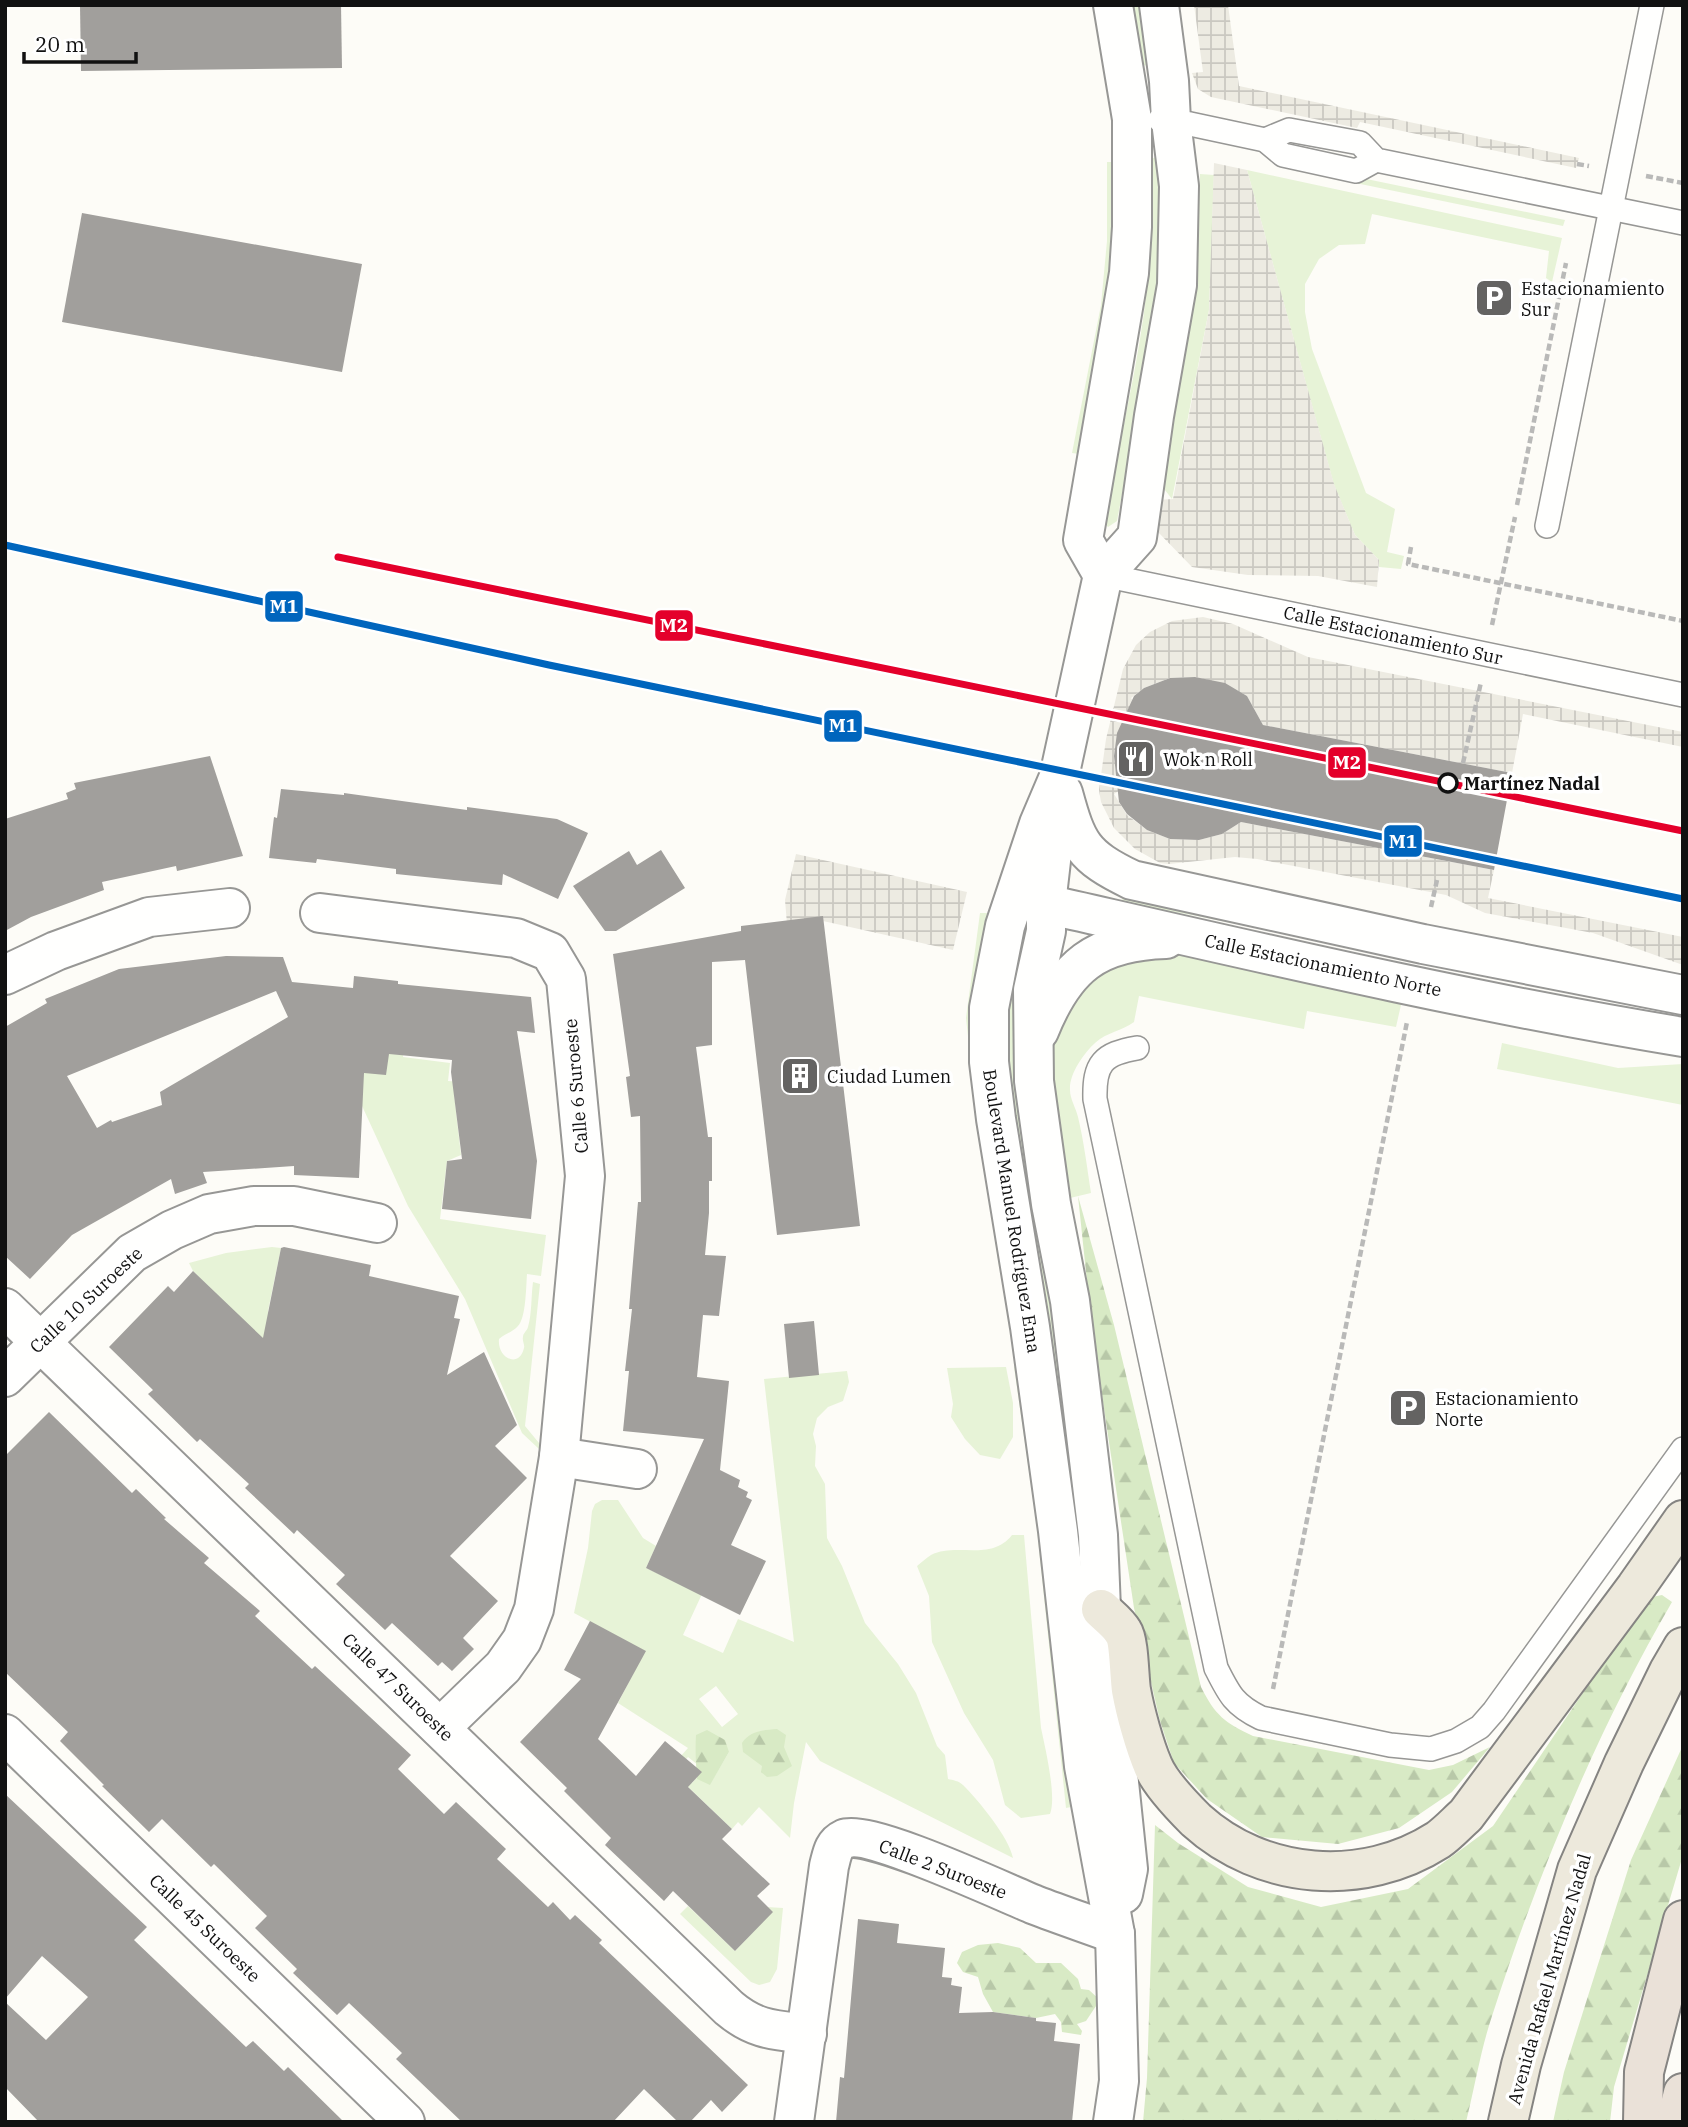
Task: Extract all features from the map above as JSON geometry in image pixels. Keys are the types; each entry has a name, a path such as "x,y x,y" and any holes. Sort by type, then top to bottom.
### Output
{"highway":[{"path":"1643,2122 1644,2072 1683,1920"},
{"path":"1676,2122 1683,2093"}],"main road":[{"path":"1101,1609 1124,1633 1131,1691 1154,1768 1185,1809 1215,1836 1250,1856 1284,1867 1320,1871 1354,1870 1385,1864 1418,1851 1440,1839 1466,1815 1683,1520"},
{"name":"Avenida Rafael Martínez Nadal","path":"1508,2122 1521,2064 1577,1870 1624,1763 1668,1671 1683,1647"}],"street":[{"path":"1113,5 1132,118 1132,227 1129,273 1083,540 1103,575 1137,537 1154,416 1177,285 1179,186 1169,81 1158,5"},
{"name":"Boulevard Manuel Rodríguez Ema","path":"1103,575 1059,777 1039,824 1005,926 989,1008 989,1062 1058,1531 1084,1766 1115,1934"},
{"path":"1059,777 1074,832 1086,849 1105,867 1132,880"},
{"path":"1044,889 1059,777"},
{"path":"1039,824 1046,931 1033,990 1034,1082 1051,1204 1070,1301 1098,1535 1101,1609 1128,1869 1115,1934 1119,2081 1113,2122"},
{"path":"1005,926 1044,889 1088,877 1132,880 1423,944 1683,995"},
{"name":"Calle Estacionamiento Norte","path":"1044,889 1228,945 1616,1026 1683,1037"},
{"path":"5,975 56,951 149,917 230,908"},
{"name":"Calle 6 Suroeste","path":"320,913 516,938 551,952 566,979 584,1176 559,1457 534,1609 522,1640 503,1667 440,1728"},
{"path":"1032,1049 1049,1005 1061,986 1080,965 1102,950 1138,940 1168,939 1228,945"},
{"name":"Calle 10 Suroeste","path":"5,1377 132,1253 172,1230 209,1214 254,1206 294,1206 377,1223"},
{"name":"Calle 47 Suroeste","path":"5,1308 743,2021 762,2028 807,2034"},
{"path":"559,1457 637,1469"},
{"name":"Calle 45 Suroeste","path":"5,1734 405,2122"},
{"name":"Calle 2 Suroeste","path":"794,2122 829,1866 834,1847 844,1839 870,1840 908,1853 1035,1905 1115,1934"}],"lane":[{"path":"1546,526 1652,5"},
{"path":"1132,118 1171,121 1265,140 1289,130 1324,136 1360,143 1376,160 1683,223"},
{"name":"Calle Estacionamiento Sur","path":"1103,575 1683,695"},
{"path":"1137,1048 1117,1052 1102,1060 1094,1080 1095,1099 1216,1668 1228,1693 1242,1709 1261,1718 1390,1745 1431,1749 1456,1741 1480,1727 1683,1449"}],"path":[{"path":"1579,202 1588,153"},
{"path":"1463,763 1566,261"},
{"path":"1411,547 1408,564 1683,621"},
{"path":"1423,944 1437,880"},
{"path":"1273,1692 1414,985"}],"green space":[{"path":"1133,5 1146,5 1151,66 1141,65"},
{"path":"1157,156 1162,158 1161,268 1146,367 1117,521 1108,527 1104,523 1134,376 1147,287 1152,159"},
{"path":"1107,162 1114,162 1112,266 1079,454 1072,453 1101,305 1107,241"},
{"path":"1247,170 1562,238 1552,282 1546,278 1549,251 1372,214 1365,244 1339,245 1319,259 1305,284 1305,312 1312,349 1366,493 1395,509 1387,552 1404,556 1401,569 1379,567 1379,560 1355,535 1334,485"},
{"path":"1200,174 1214,175 1209,310 1172,499 1161,485 1194,289"},
{"path":"1347,175 1565,220 1563,226 1346,181"},
{"path":"1125,893 1399,957 1125,904 1122,900"},
{"path":"980,913 987,913 977,980 1007,1266 999,1266 978,1128 966,1018"},
{"path":"1026,915 1065,1390 1105,1723 1006,1063 1007,1012"},
{"path":"1153,947 1403,996 1396,1027 1307,1011 1304,1029 1139,996 1134,1022 1095,1043 1082,1058 1072,1077 1070,1093 1080,1126 1091,1193 1070,1198 1052,1062 1052,1047 1057,1028 1082,983"},
{"path":"398,986 411,988 403,1057 450,1063 448,1081 479,1083 479,1091 454,1094 461,1155 447,1161 440,1219 546,1235 541,1276 527,1274 521,1322 499,1339 499,1346 505,1356 518,1358 524,1347 523,1336 530,1316 533,1282 540,1284 525,1426 539,1443 539,1449 522,1433 465,1299 408,1206 346,1071"},
{"path":"1502,1043 1618,1068 1683,1064 1683,1105 1497,1069"},
{"path":"1078,1196 1114,1325 1201,1687 1211,1705 1228,1722 1253,1736 1429,1770 1453,1765 1490,1747 1452,1792 1399,1828 1338,1844 1262,1837 1207,1799 1174,1763 1160,1721 1134,1608 1092,1329"},
{"path":"281,1248 268,1311 405,1513 230,1307 193,1271 189,1263 226,1253"},
{"path":"1023,1364 1076,1806 1066,1808 1036,1520 1014,1367"},
{"path":"1006,1367 1013,1403 1013,1437 1000,1459 980,1455 965,1439 951,1417 953,1404 947,1368"},
{"path":"847,1371 849,1382 843,1401 828,1407 817,1418 813,1434 816,1446 815,1466 825,1484 827,1538 842,1566 865,1623 898,1664 916,1693 937,1746 945,1755 948,1779 961,1784 984,1809 1006,1840 1013,1858 820,1761 806,1742 790,1838 759,1807 742,1826 738,1822 732,1829 682,1781 665,1774 688,1748 618,1703 645,1651 574,1613 588,1548 592,1511 595,1504 602,1500 618,1500 643,1538 656,1546 646,1568 702,1594 683,1635 723,1653 738,1619 794,1642 764,1379","holes":["716,1686 738,1714 722,1727 699,1699","729,1752 710,1784 696,1778 692,1783 677,1770 688,1757 698,1765"]},
{"path":"1012,1535 1024,1535 1041,1728 1052,1796 1050,1814 1021,1818 1005,1805 993,1760 964,1713 932,1642 929,1596 917,1566 931,1555 941,1552 994,1548"},
{"path":"1662,1595 1672,1602 1595,1751 1530,1907 1489,2026 1466,2122 1143,2122 1147,2078 1155,1825 1178,1843 1248,1887 1321,1907 1408,1889 1493,1826 1647,1598"},
{"path":"777,1729 786,1735 784,1747 792,1766 777,1776 767,1777 761,1772 762,1766 743,1752 742,1743 753,1734"},
{"path":"707,1730 725,1740 729,1752 710,1785 697,1779 696,1763 696,1735"},
{"path":"1683,1745 1683,1855 1614,2087 1610,2122 1553,2122 1564,2072 1631,1860"},
{"path":"688,1906 735,1951 772,1912 767,1907 783,1908 777,1969 770,1982 759,1985 751,1982 680,1914"},
{"path":"998,1943 1020,1948 1036,1963 1061,1963 1078,1979 1081,1989 1089,1990 1100,2000 1086,2021 1077,2024 1082,2031 1081,2035 1062,2032 1061,2022 1055,2014 1036,2018 993,2012 983,1994 978,1977 963,1972 957,1963 962,1952 978,1945"}],"shaded area":[{"path":"1194,5 1228,5 1239,86 1579,158 1576,168 1360,122 1357,128 1211,97 1198,89 1192,73 1203,72"},
{"path":"1214,163 1247,170 1334,484 1355,535 1379,560 1377,587 1318,576 1248,575 1192,567 1158,532 1158,500 1173,499 1209,310"},
{"path":"1203,617 1233,624 1308,657 1683,732 1683,747 1523,714 1512,773 1263,725 1247,696 1225,684 1195,677 1170,678 1144,688 1131,698 1137,706 1118,733 1114,756 1122,789 1114,794 1127,815 1147,830 1170,839 1199,840 1222,834 1241,822 1494,870 1488,898 1683,937 1683,965 1593,933 1485,913 1446,895 1257,859 1235,857 1160,863 1135,849 1114,828 1101,802 1099,790 1106,739 1123,669 1136,645 1150,632 1172,621"},
{"path":"796,854 967,892 953,950 814,919 787,924 785,900"}],"building":[{"path":"80,5 341,5 342,68 81,71"},
{"path":"82,213 362,264 342,372 62,322"},
{"path":"1195,677 1225,683 1247,696 1263,725 1512,773 1494,870 1241,822 1222,834 1199,840 1170,839 1147,830 1127,814 1119,802 1114,756 1117,733 1134,696 1144,688 1170,678"},
{"path":"210,756 243,856 177,871 176,866 102,882 104,890 31,917 5,931 5,819 68,799 66,793 76,789 74,783"},
{"path":"281,789 344,793 557,819 588,833 558,899 503,874 502,885 396,874 396,869 317,859 316,863 269,858"},
{"path":"661,850 685,888 616,931 605,931 573,886 629,851 637,865"},
{"path":"823,916 860,1226 777,1235 745,960 712,962 712,1045 696,1047 708,1137 712,1137 712,1181 709,1181 705,1255 726,1256 719,1316 703,1315 697,1377 729,1381 720,1470 740,1480 738,1487 748,1492 746,1497 752,1500 731,1545 766,1561 740,1615 646,1568 704,1439 623,1431 629,1371 625,1371 632,1309 629,1309 638,1202 641,1202 640,1116 631,1117 626,1077 630,1076 613,954 741,931 741,926"},
{"path":"226,956 283,957 292,982 353,988 354,976 398,981 398,984 531,997 535,1033 517,1031 537,1161 531,1219 442,1209 447,1161 462,1159 451,1072 452,1060 389,1054 386,1075 364,1073 359,1178 294,1175 294,1166 203,1172 207,1183 175,1194 171,1179 72,1235 30,1279 5,1256 5,1027 47,1003 45,999 119,969","holes":["276,991 288,1017 160,1092 162,1105 112,1122 111,1120 97,1128 67,1076"]},
{"path":"281,1248 371,1265 369,1276 459,1296 454,1318 460,1319 447,1375 484,1352 517,1425 495,1446 527,1478 450,1556 498,1601 463,1638 474,1649 452,1671 442,1662 438,1666 392,1623 385,1630 336,1584 345,1575 297,1530 294,1534 245,1488 249,1484 200,1439 197,1442 148,1394 153,1390 109,1347 168,1286 174,1292 193,1271 263,1338"},
{"path":"814,1321 819,1375 789,1378 784,1324"},
{"path":"49,1412 132,1493 136,1489 166,1518 164,1519 209,1558 204,1563 260,1611 255,1616 312,1669 315,1666 411,1755 398,1769 444,1814 456,1802 506,1849 497,1859 548,1907 553,1902 570,1920 575,1915 602,1940 599,1943 748,2085 722,2112 711,2100 690,2122 678,2122 644,2089 613,2122 462,2122 396,2059 402,2053 349,2003 337,2015 293,1973 297,1969 255,1928 267,1916 214,1864 211,1867 162,1819 149,1832 102,1786 104,1785 60,1741 68,1732 5,1672 5,1456"},
{"path":"590,1621 646,1651 598,1739 636,1776 665,1741 702,1772 688,1787 732,1829 722,1839 770,1884 757,1896 773,1912 735,1951 673,1891 664,1901 605,1845 611,1838 564,1791 567,1788 520,1742 581,1679 564,1670"},
{"path":"5,1794 147,1927 134,1940 246,2047 253,2041 284,2071 288,2067 344,2122 39,2122 5,2087 5,2002 46,2040 88,1997 42,1956 5,1999"},
{"path":"858,1919 899,1924 897,1943 945,1948 942,1977 952,1978 951,1985 962,1987 959,2013 993,2012 1056,2023 1054,2041 1080,2044 1072,2122 836,2122 840,2077 844,2078"}],"transit line":[{"name":"M1","path":"5,545 549,665 1683,899"},
{"name":"M2","path":"338,557 1683,831"}],"place":[{"name":"Estacionamiento Sur","path":"1494,298"},
{"name":"Wok n Roll","path":"1136,759"},
{"name":"Martínez Nadal","path":"1448,783"},
{"name":"Ciudad Lumen","path":"800,1076"},
{"name":"Estacionamiento Norte","path":"1408,1408"}]}
